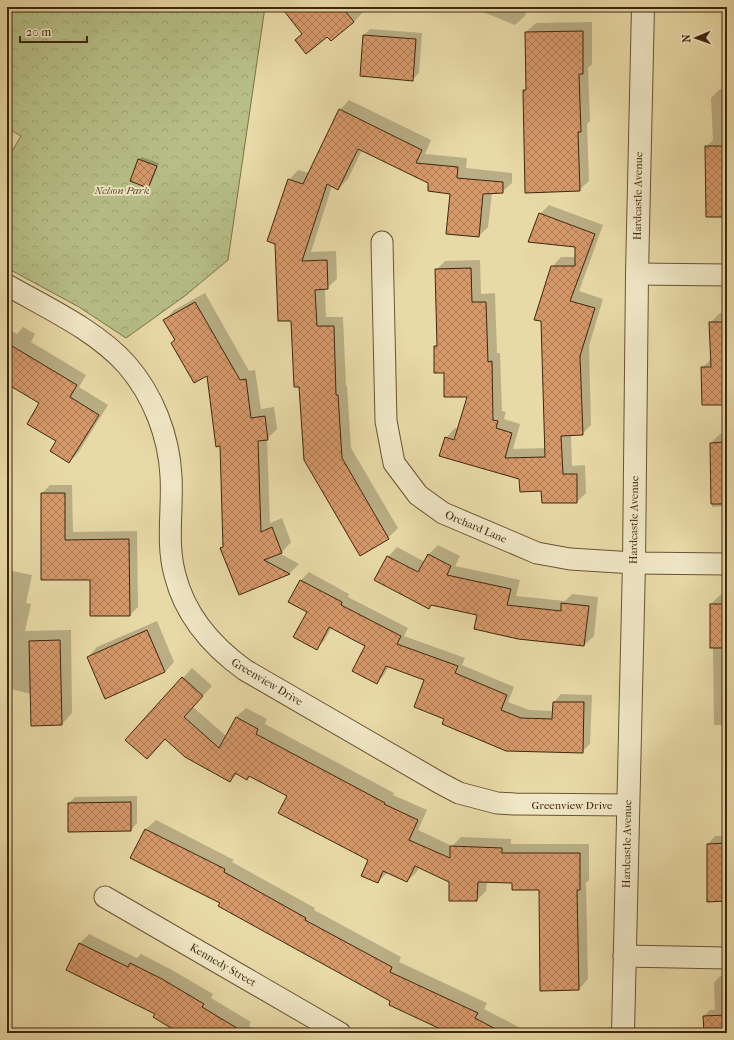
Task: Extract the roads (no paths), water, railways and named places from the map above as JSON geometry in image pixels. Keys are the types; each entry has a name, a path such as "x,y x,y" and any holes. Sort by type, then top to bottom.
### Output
{"street":[{"name":"Hardcastle Avenue","path":"623,1033 634,563 637,274 643,7"},
{"name":"Orchard Lane","path":"382,242 386,421 394,462 418,495 443,513 537,553 570,559 634,563 727,564"},
{"path":"637,274 727,275"},
{"name":"Greenview Drive","path":"7,285 80,326 111,349 127,366 145,391 156,410 164,433 169,458 171,476 171,548 174,575 184,600 196,621 212,642 228,658 245,670 440,784 459,793 482,800 515,804 628,805"},
{"name":"Kennedy Street","path":"105,897 340,1033"},
{"path":"624,956 727,958"}],"park label":[{"name":"Nelson Park","path":"122,190"}]}
